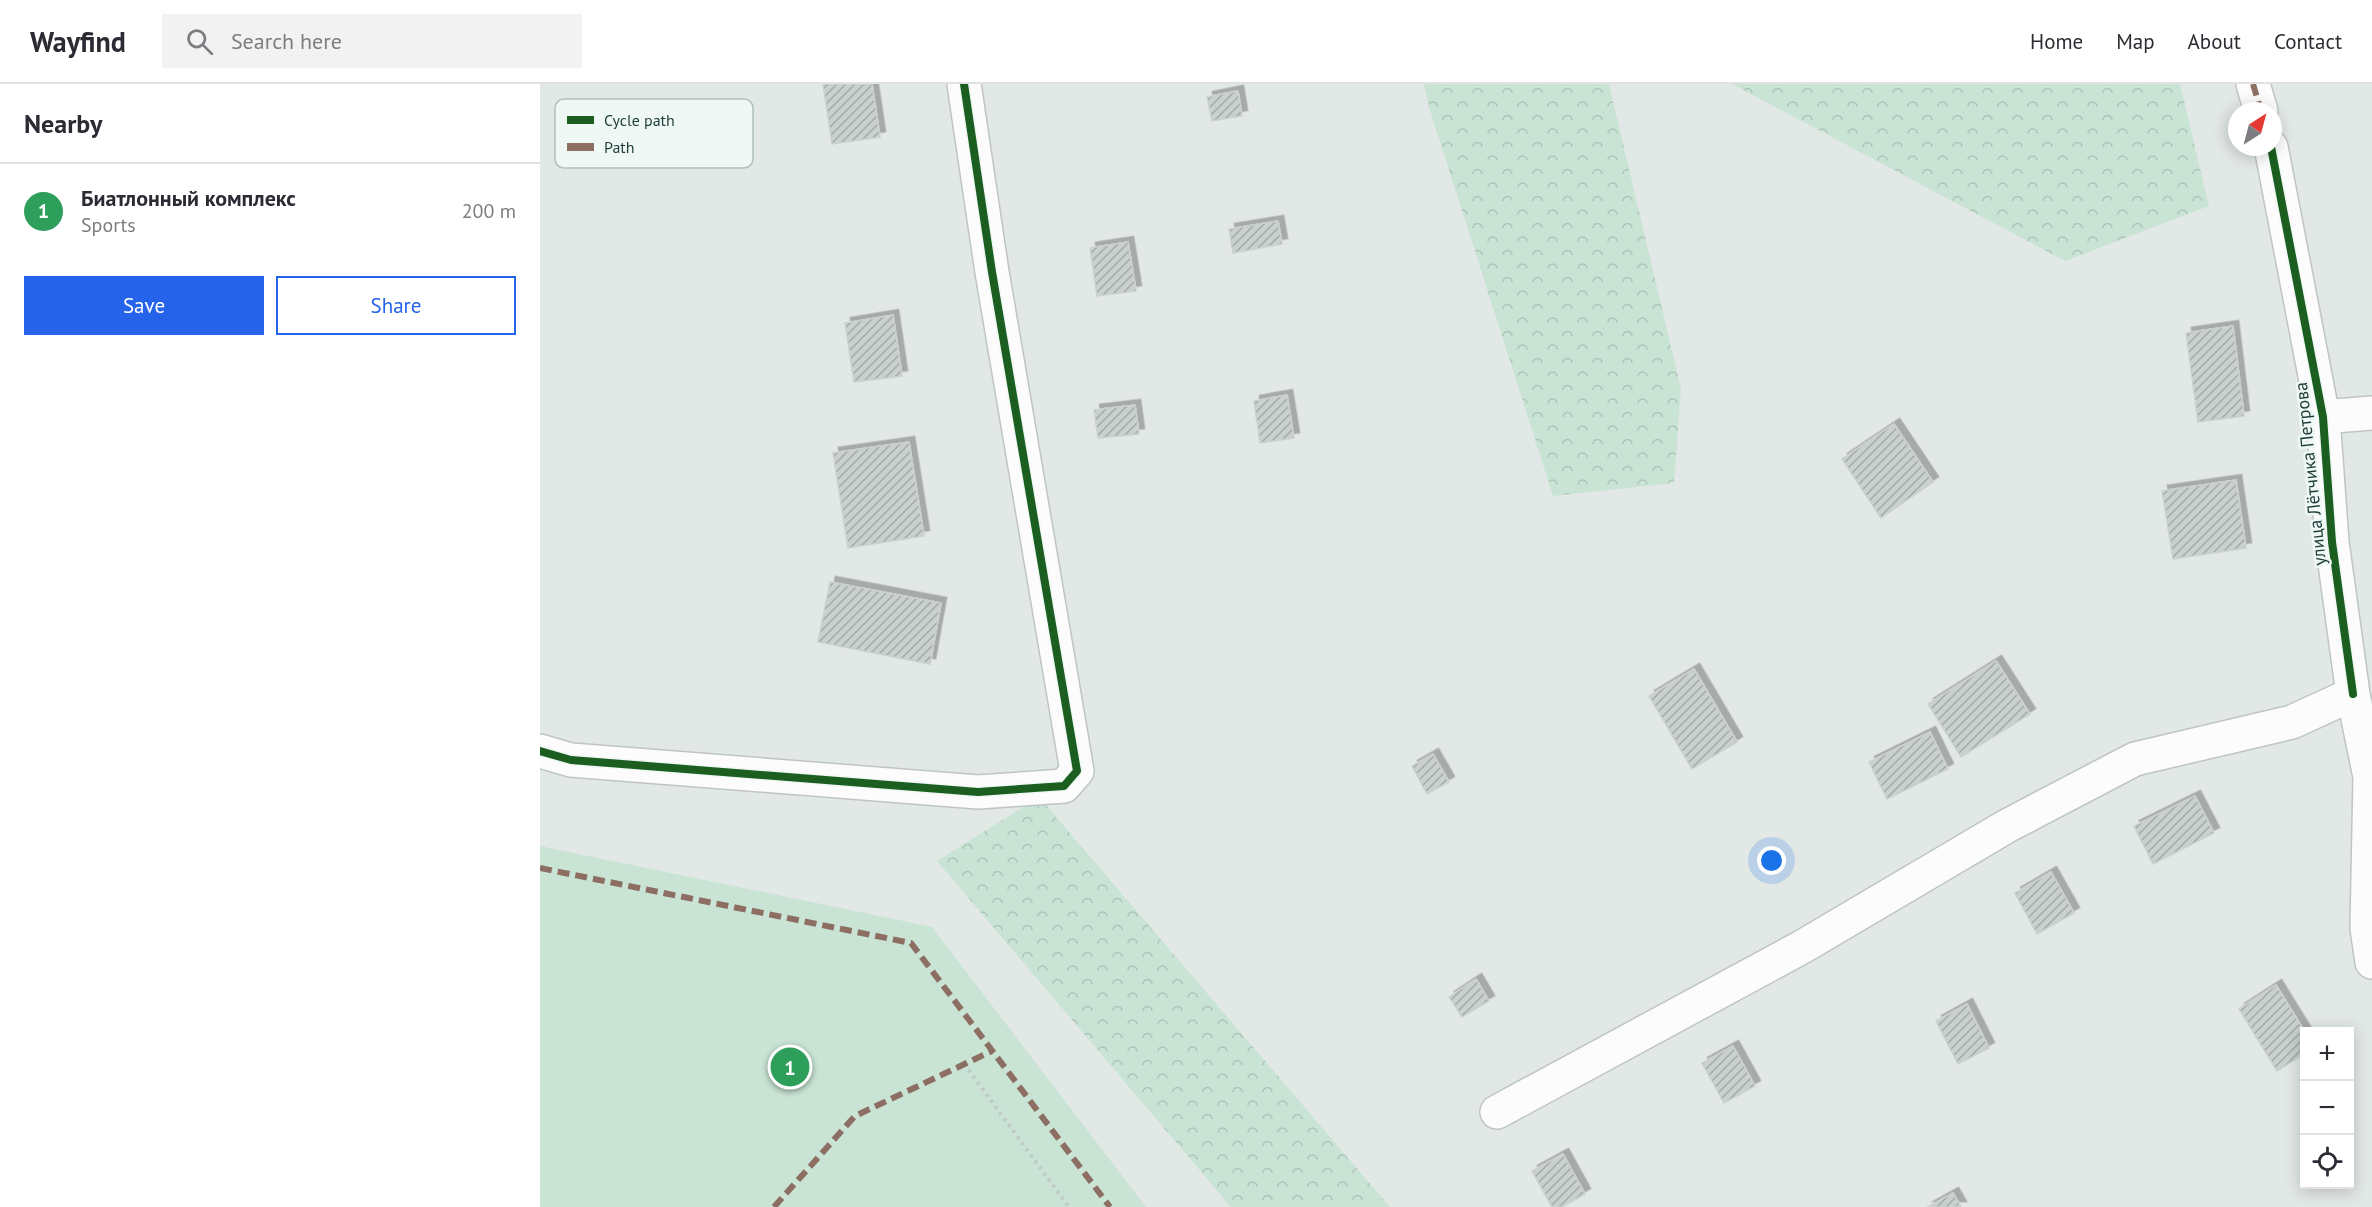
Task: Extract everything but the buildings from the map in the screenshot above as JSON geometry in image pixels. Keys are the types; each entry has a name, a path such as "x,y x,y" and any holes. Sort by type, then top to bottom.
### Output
{"street":[{"path":"540,751 571,760 978,792 1064,786 1077,771 992,272 964,84"},
{"path":"2253,84 2258,102"},
{"name":"улица Лётчика Петрова","path":"2273,156 2323,417 2332,542 2353,694 2370,777 2367,928 2372,962"},
{"path":"2323,417 2372,413"},
{"path":"1497,1112 1802,947 2007,826 2135,759 2292,722 2353,694"}],"path":[{"path":"964,1064 1069,1207"}],"green space":[{"path":"1424,84 1609,84 1681,389 1674,483 1553,496 1429,107"},
{"path":"1732,84 2180,84 2209,206 2065,261"},
{"path":"1039,797 1390,1207 1231,1207 937,861"},
{"path":"540,846 932,927 1146,1207 540,1207"}],"marked path":[{"path":"2253,84 2258,102"},
{"path":"540,868 911,943 1110,1207"},
{"path":"774,1207 855,1116 992,1051"}],"cycle path":[{"path":"540,751 571,760 978,792 1064,786 1077,771 992,272 964,84"},
{"path":"2273,156 2323,417 2332,542 2353,694"}],"place":[{"name":"Биатлонный комплекс","path":"790,1067"}]}
